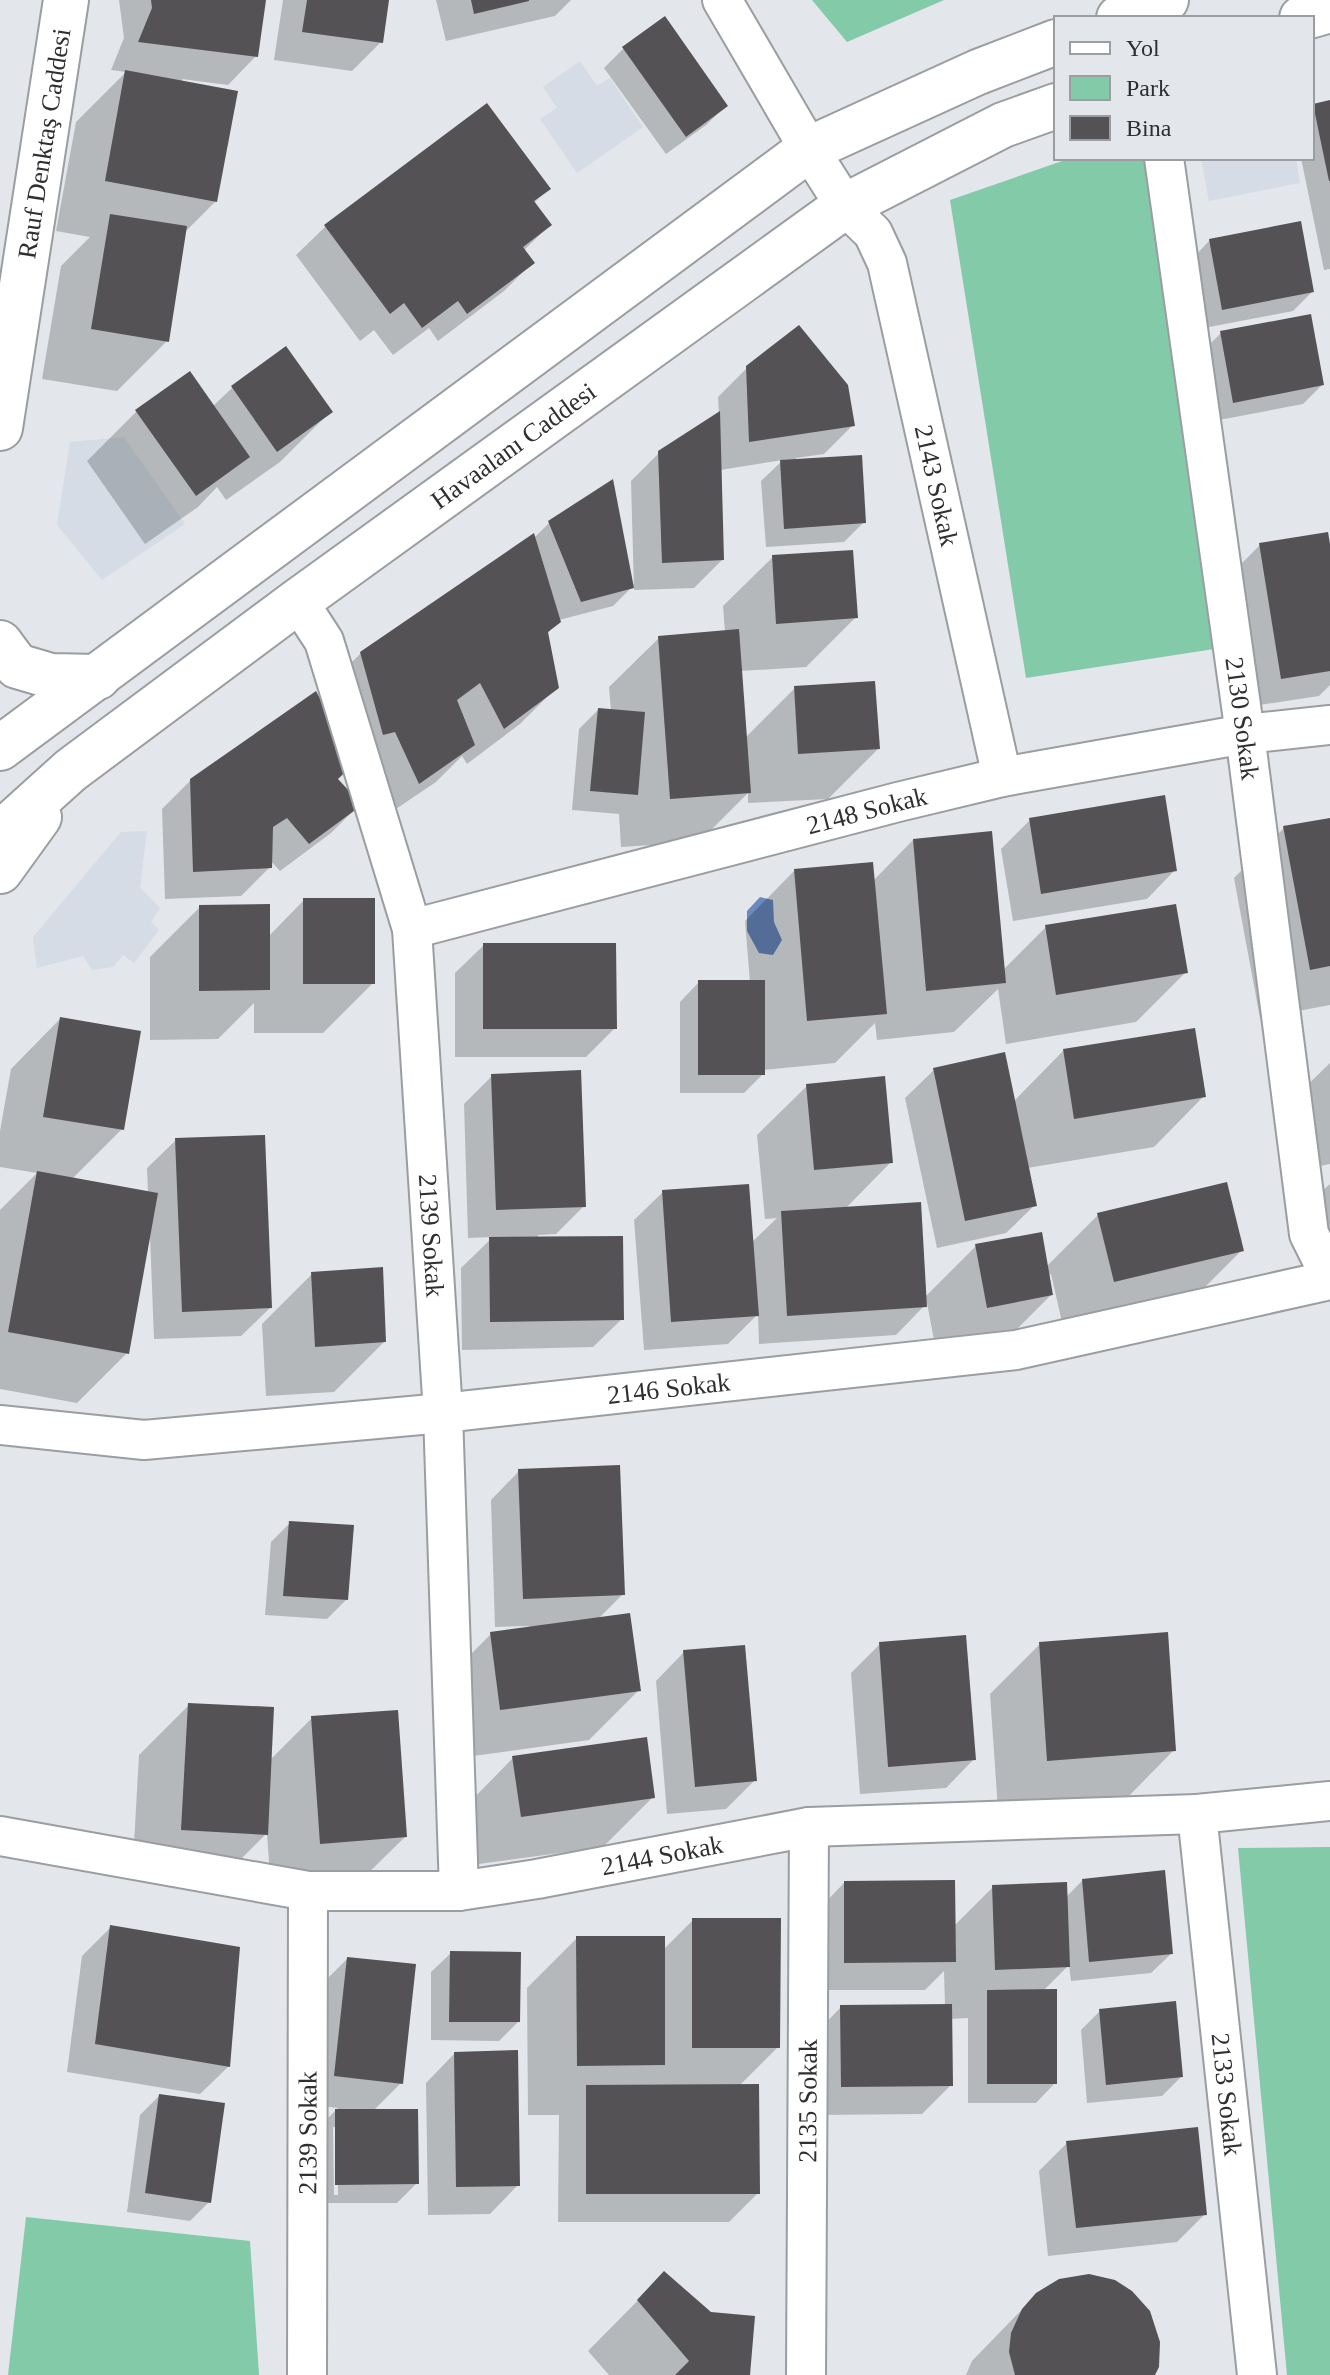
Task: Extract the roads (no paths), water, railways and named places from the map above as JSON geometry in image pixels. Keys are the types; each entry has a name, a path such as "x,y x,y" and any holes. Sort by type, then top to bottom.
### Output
{"main road":[{"name":"Rauf Denktaş Caddesi","path":"0,428 66,0"},
{"path":"1309,16 1330,10"},
{"path":"0,748 809,149 978,72 1054,43"},
{"name":"Havaalanı Caddesi","path":"0,834 70,772 298,601 845,206 1003,125 1054,107"},
{"path":"0,643 17,666 51,676 98,677"},
{"path":"0,871 70,772"}],"street":[{"name":"2143 Sokak","path":"722,0 809,149 845,206 873,233 887,263 1002,777"},
{"name":"2130 Sokak","path":"1164,160 1245,734 1309,1234 1330,1278"},
{"name":"2139 Sokak","path":"298,601 324,641 412,929 443,1413 459,1891"},
{"name":"2148 Sokak","path":"412,929 1002,777 1245,734 1330,725"},
{"name":"2146 Sokak","path":"0,1425 144,1440 443,1413 1016,1350 1330,1278"},
{"name":"2144 Sokak","path":"0,1836 308,1891 459,1891 809,1827 1197,1814 1330,1801"},
{"name":"2133 Sokak","path":"1197,1814 1257,2375"},
{"name":"2135 Sokak","path":"806,2375 809,1827"},
{"name":"2139 Sokak","path":"307,2375 308,1891"}],"water":[{"path":"760,897 773,900 774,922 782,940 773,955 759,953 747,931 747,911"}]}
